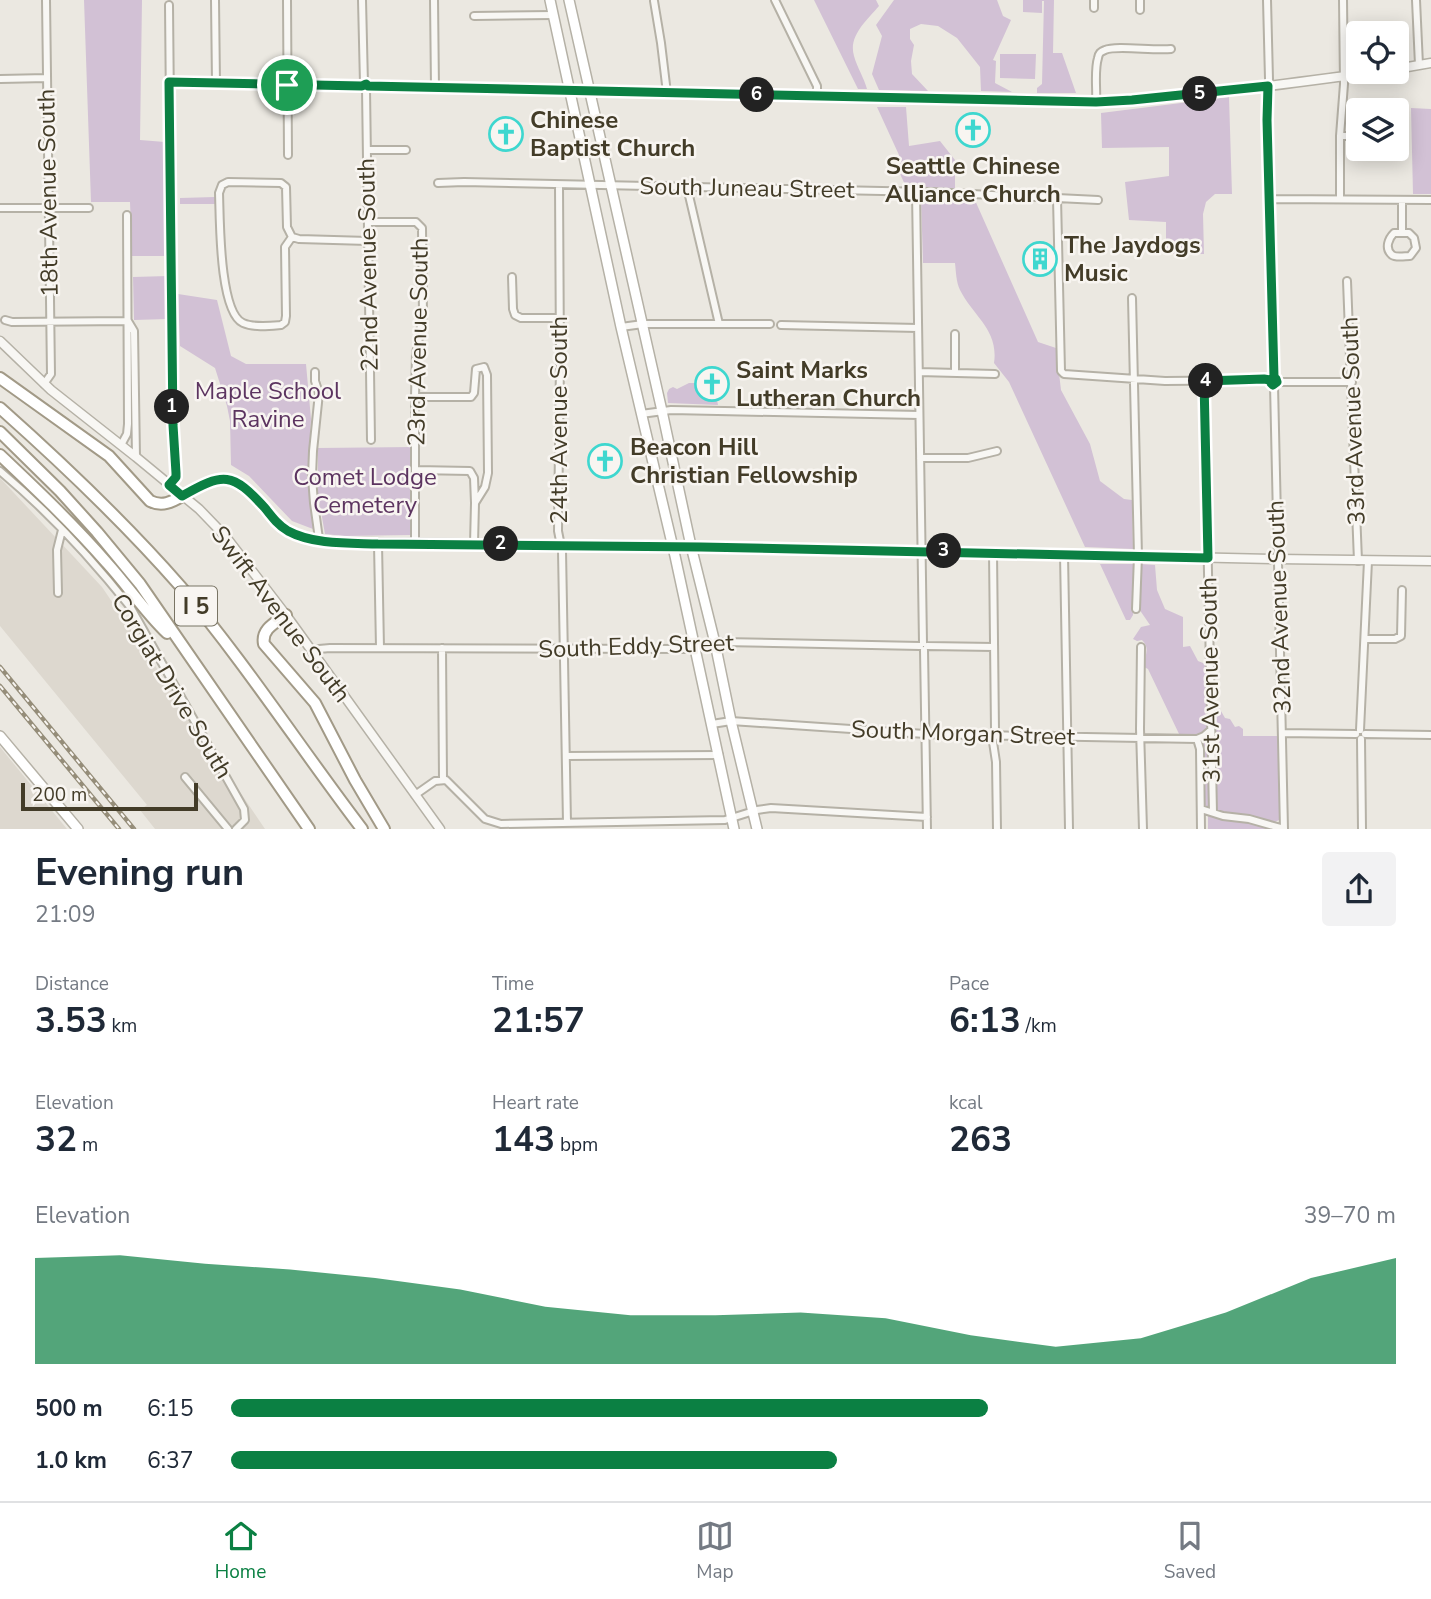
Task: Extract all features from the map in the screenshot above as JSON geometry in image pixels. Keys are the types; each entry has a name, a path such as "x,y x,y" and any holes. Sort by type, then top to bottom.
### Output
{"highway":[{"path":"0,378 108,456 150,501 165,504 182,496"},
{"name":"I 5","path":"0,408 118,519 182,588 362,829"},
{"name":"I 5","path":"0,432 37,467 97,532 140,584 309,829"},
{"path":"0,455 86,539 152,618 187,653"},
{"path":"286,615 266,630 264,644 315,703 384,829"}],"main road":[{"path":"550,0 734,829"},
{"path":"569,0 757,829"},
{"path":"0,736 78,829"}],"street":[{"name":"18th Avenue South","path":"44,384 51,374 46,0"},
{"path":"215,0 216,83"},
{"path":"287,0 288,155"},
{"name":"22nd Avenue South","path":"362,0 371,440"},
{"path":"434,0 435,88"},
{"path":"775,0 817,86 817,96"},
{"path":"1140,0 1140,10"},
{"name":"32nd Avenue South","path":"1267,0 1267,120 1284,829"},
{"path":"1340,199 1340,136 1344,104 1343,0"},
{"path":"1416,0 1419,65"},
{"path":"654,1 667,93"},
{"path":"169,5 173,425 176,473 169,485"},
{"path":"474,16 553,15"},
{"path":"1096,102 1097,62 1101,52 1115,48 1171,49"},
{"path":"1409,67 1431,63"},
{"path":"169,82 1096,102 1344,76"},
{"path":"0,79 47,78"},
{"path":"1340,136 1346,136"},
{"path":"367,149 406,150"},
{"path":"292,237 285,247 284,324 253,326 243,323 235,316 229,301 221,253 219,190 222,185 228,182 284,184 287,190 287,230 292,237 368,240"},
{"name":"South Juneau Street","path":"438,183 916,192 1098,200"},
{"name":"24th Avenue South","path":"559,185 560,360 557,500 567,822"},
{"path":"687,187 719,324"},
{"path":"916,192 927,829"},
{"path":"1058,198 1061,371 1064,374 1134,380 1352,383"},
{"path":"1269,199 1431,200"},
{"path":"1402,200 1402,233"},
{"path":"0,208 89,208"},
{"path":"121,446 128,430 127,215"},
{"name":"23rd Avenue South","path":"368,222 416,222 421,225 422,231 423,315 416,354 415,397 415,544"},
{"path":"1394,233 1402,233 1409,233 1414,238 1416,248 1410,256 1393,256 1388,248 1391,236 1394,233"},
{"path":"512,277 515,315 520,318 559,318"},
{"name":"33rd Avenue South","path":"1347,281 1358,561"},
{"path":"1132,298 1138,556 1136,609"},
{"path":"5,320 128,321"},
{"path":"128,321 134,331 136,457"},
{"path":"621,327 643,324 770,324"},
{"path":"781,326 918,328"},
{"path":"955,334 955,373"},
{"name":"Swift Avenue South","path":"0,341 44,384 199,509 226,537 286,615 440,829"},
{"path":"415,397 473,396 476,369 484,367 488,375 488,473 485,487 475,503"},
{"path":"315,372 319,393 312,477 319,540"},
{"path":"919,372 995,374"},
{"name":"31st Avenue South","path":"1204,381 1213,812"},
{"path":"641,414 662,411 919,415"},
{"path":"920,458 968,458 998,452"},
{"path":"416,470 470,471 474,478 474,544"},
{"name":"Corgiat Drive South","path":"1,473 62,530 131,608 244,809 246,817 236,829"},
{"path":"182,496 214,480 223,479 249,491 282,527 296,535 319,540 378,544 691,546 1431,561"},
{"path":"58,593 57,550 62,530"},
{"path":"378,544 380,648"},
{"path":"993,553 994,736 998,829"},
{"path":"1064,555 1069,829"},
{"name":"33rd Avenue South","path":"1362,829 1361,734 1368,561"},
{"path":"1365,639 1395,639 1401,636 1402,590"},
{"name":"South Eddy Street","path":"312,652 324,648 695,648 715,643 993,647"},
{"path":"1140,647 1143,829"},
{"path":"442,648 443,779"},
{"name":"South Morgan Street","path":"712,724 731,721 925,734 1197,739"},
{"path":"1197,739 1211,730"},
{"path":"1282,733 1431,734"},
{"name":"31st Avenue South","path":"1197,739 1200,749 1201,829"},
{"path":"566,756 719,755"},
{"path":"185,777 228,829"},
{"path":"415,794 443,779 485,819 522,826 567,822 732,819 771,808 927,817"},
{"path":"1201,809 1284,829"}],"shaded area":[{"path":"0,478 102,587 265,829 155,829 140,810 147,805 0,626"},
{"path":"0,747 67,829 0,829"}],"green space":[{"path":"84,0 142,0 140,140 165,142 167,256 132,256 130,202 91,202"},
{"path":"814,0 876,0 879,6 856,35 853,49 867,89 858,89"},
{"path":"894,0 997,0 1003,16 1011,20 993,60 996,61 995,83 1012,92 981,91 980,67 957,38 938,26 921,24 910,29 910,39 914,45 912,74 928,91 879,90 872,74 882,36 876,25"},
{"path":"1023,0 1054,0 1053,53 1062,53 1076,93 1037,93 1037,88 1042,84 1044,1 1042,13 1023,12"},
{"path":"1000,54 1036,54 1035,79 1000,78"},
{"path":"1229,97 1232,194 1215,194 1206,202 1203,214 1204,254 1166,254 1166,222 1129,220 1125,182 1169,176 1169,147 1102,148 1101,113"},
{"path":"877,107 906,107 909,146 940,141 955,160 955,191 907,189 895,163 899,155"},
{"path":"1411,108 1431,109 1431,194 1413,194"},
{"path":"215,197 216,204 180,204 180,198"},
{"path":"921,197 974,198 1038,342 1056,348 1061,390 1090,444 1100,481 1124,499 1132,500 1133,549 1085,547 1009,382 994,363 995,351 989,332 960,290 955,263 923,263"},
{"name":"Maple School Ravine","path":"168,276 168,319 134,320 133,277"},
{"name":"Maple School Ravine","path":"178,294 217,300 231,356 246,364 306,364 311,419 308,474 313,529 292,521 249,476 231,465 227,406 215,368 180,346"},
{"path":"689,383 706,383 707,400 717,400 718,405 668,403 669,389 677,389"},
{"name":"Comet Lodge Cemetery","path":"413,447 410,535 325,534 318,495 318,448"},
{"path":"1100,564 1133,564 1133,615 1130,620 1126,620"},
{"path":"1141,564 1155,565 1157,590 1165,609 1183,617 1183,647 1190,646 1198,661 1208,665 1209,726 1203,732 1180,736 1148,669 1144,667 1147,649 1145,643 1133,639 1141,627 1150,625 1139,609"},
{"path":"1214,699 1225,718 1230,719 1235,727 1243,729 1243,736 1279,736 1281,819 1273,823 1216,809"},
{"path":"1210,740 1211,808 1204,805 1203,741"},
{"path":"1208,814 1246,821 1270,829 1208,829"}],"railway":[{"path":"0,667 134,829"},
{"path":"0,686 119,829"}],"place":[{"name":"Seattle Chinese Alliance Church","path":"973,130"},
{"name":"Chinese Baptist Church","path":"506,134"},
{"name":"The Jaydogs Music","path":"1040,259"},
{"name":"Saint Marks Lutheran Church","path":"712,384"},
{"name":"Beacon Hill Christian Fellowship","path":"605,461"}],"route":[{"path":"169,82 287,85 366,84 1096,102 1268,86 1274,377 1277,383 1273,385 1270,380 1264,379 1204,381 1208,558 560,544 378,544 296,535 277,523 245,488 229,480 205,483 182,496 169,485 176,473 173,425 169,82"}]}
